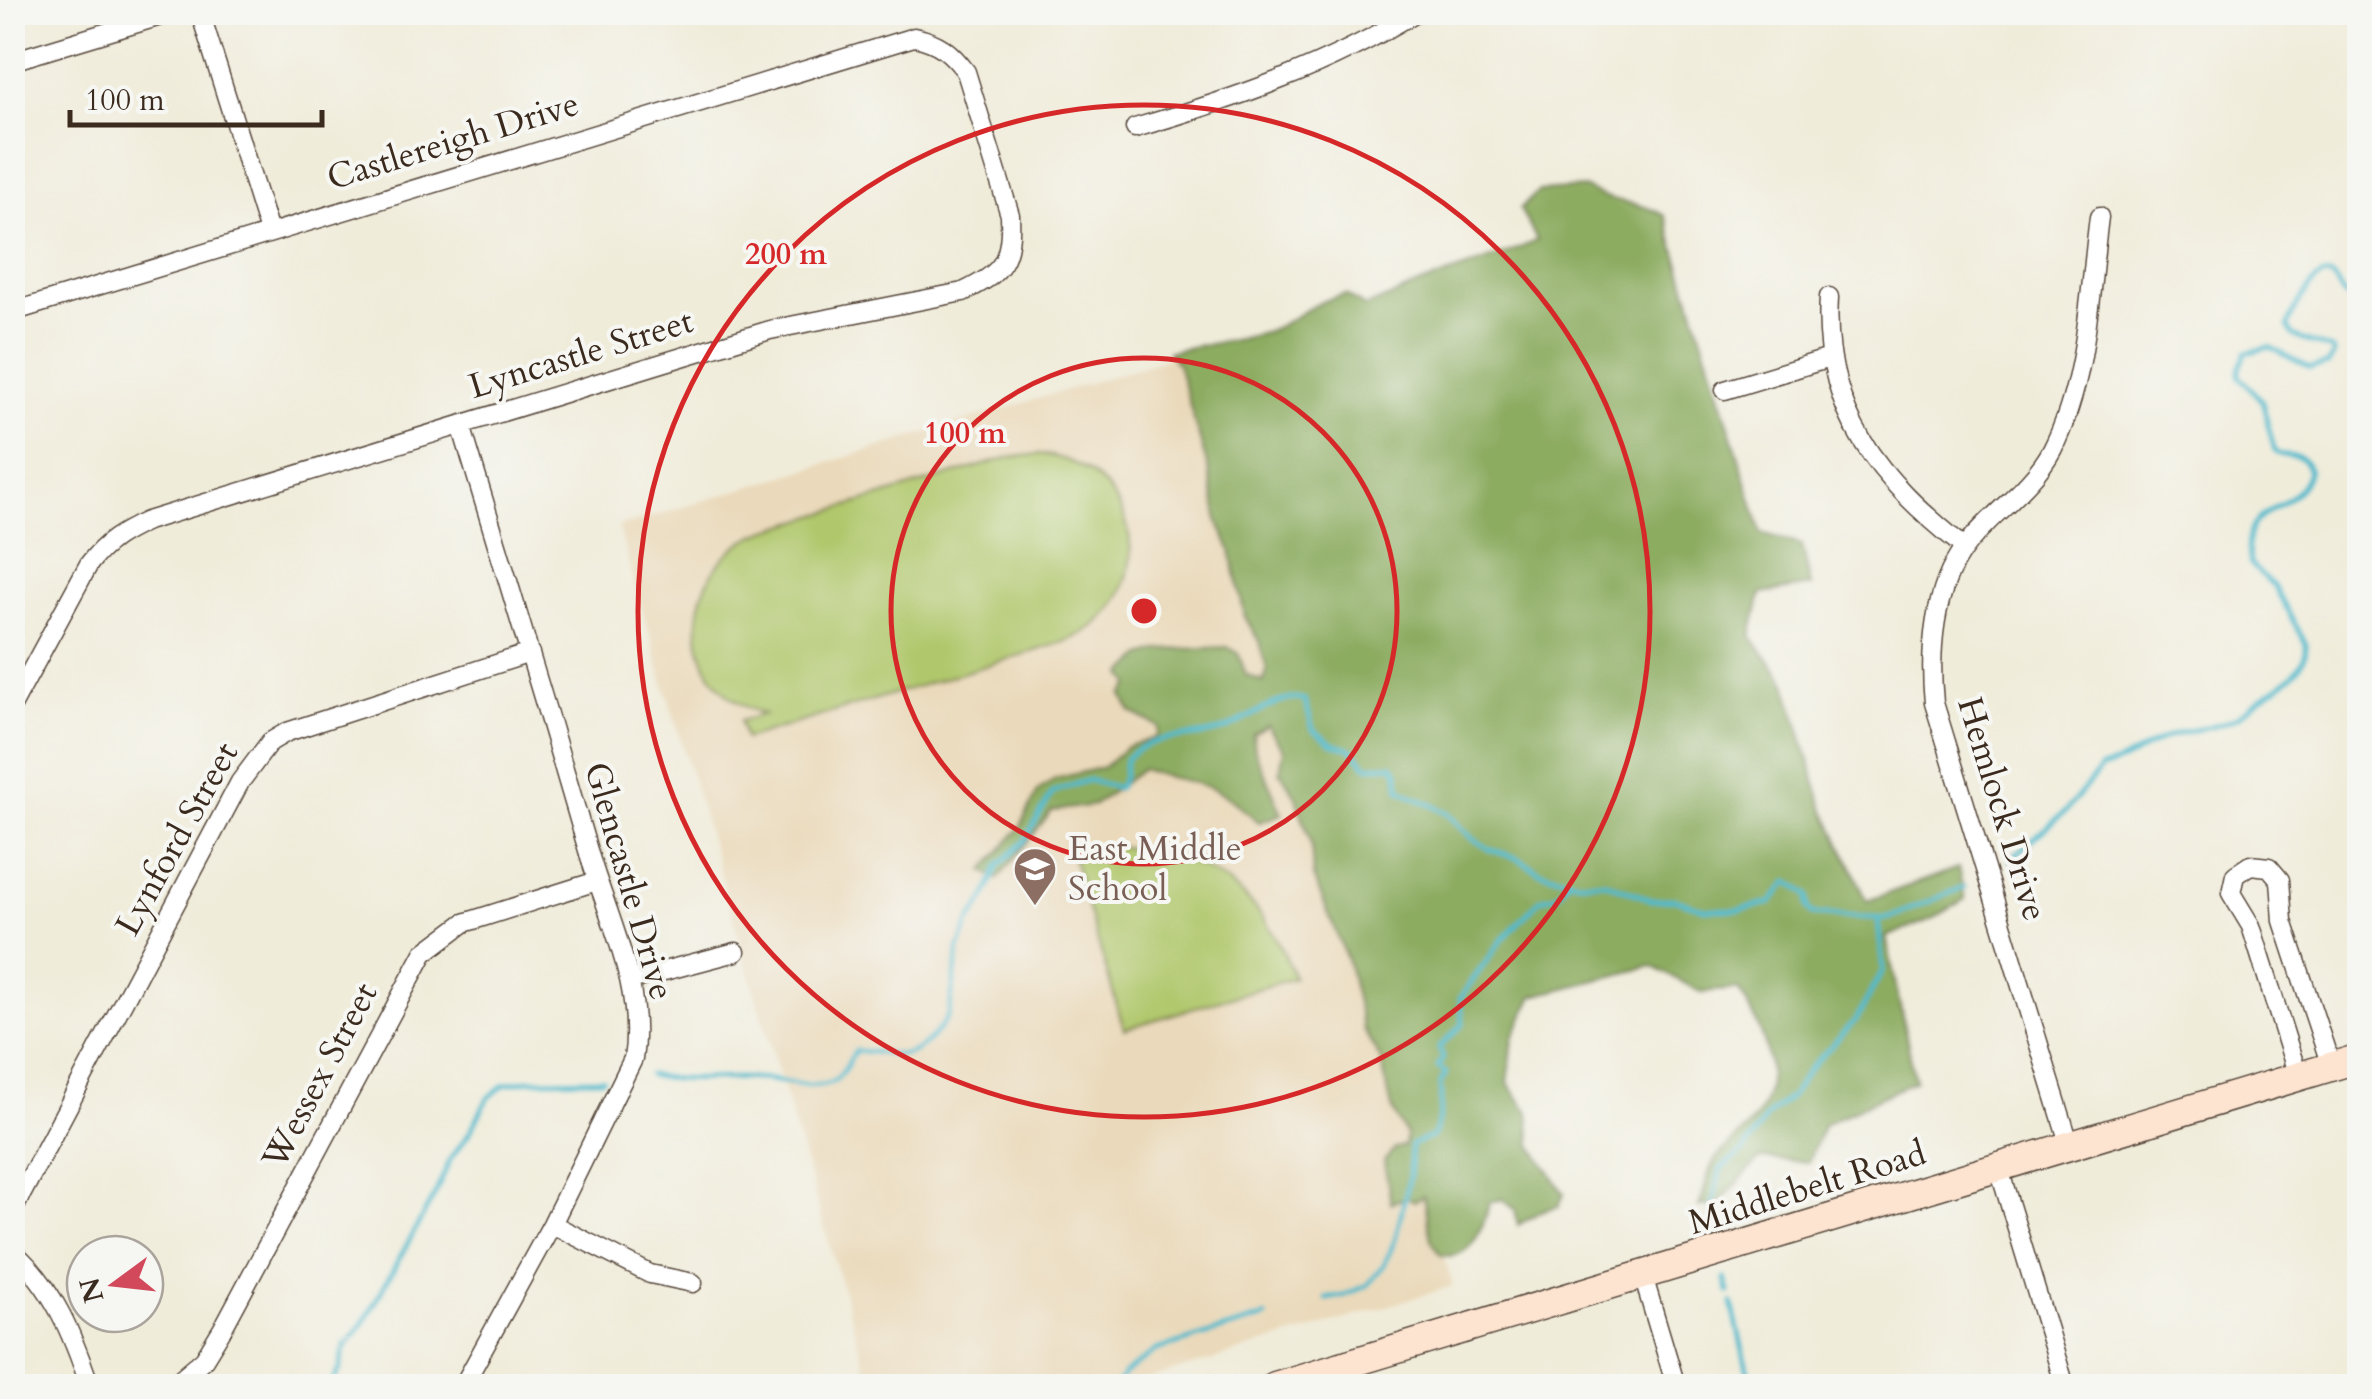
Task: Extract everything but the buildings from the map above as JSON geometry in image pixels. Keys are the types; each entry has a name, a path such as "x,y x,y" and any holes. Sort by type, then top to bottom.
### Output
{"street":[{"path":"12,61 174,12"},
{"path":"200,12 269,232"},
{"path":"1135,128 1304,72 1416,12"},
{"name":"Castlereigh Drive","path":"12,312 914,38"},
{"name":"Lyncastle Street","path":"12,706 102,546 147,521 770,330 925,301 986,282 1010,252 1010,216 1005,199 966,72 952,54 934,42 914,38"},
{"path":"1830,297 1830,358 1845,407 1868,454 1916,508 1964,548 2033,478 2051,452 2067,416 2079,367 2099,217"},
{"path":"1725,390 1830,358"},
{"name":"Glencastle Drive","path":"462,424 596,881 630,980 638,1033 633,1059 552,1224 463,1386"},
{"name":"Hemlock Drive","path":"1964,548 1950,572 1932,638 1934,703 2070,1146"},
{"name":"Lynford Street","path":"12,1212 240,782 270,742 305,724 530,654"},
{"path":"2298,1076 2251,926 2231,893 2235,875 2250,865 2269,867 2280,880 2284,921 2350,1067"},
{"name":"Wessex Street","path":"172,1386 204,1359 223,1328 424,953 464,923 596,881"},
{"path":"630,980 736,952"},
{"name":"Middlebelt Road","path":"1275,1386 2298,1076 2350,1067"},
{"path":"1999,1168 2065,1386"},
{"path":"552,1224 650,1274 693,1282"},
{"path":"12,1251 38,1278 62,1313 90,1386"},
{"path":"1642,1276 1676,1386"}],"shaded area":[{"name":"East Middle School","path":"1177,356 1453,1286 1127,1386 871,1386 618,527"}],"green space":[{"path":"1586,188 1665,216 1762,533 1802,545 1811,586 1761,594 1751,636 1786,683 1822,804 1867,901 1958,868 1965,899 1933,919 1886,937 1915,1081 1824,1124 1808,1162 1760,1159 1717,1205 1699,1206 1712,1167 1758,1115 1769,1084 1761,1034 1738,989 1701,992 1652,966 1533,996 1513,1038 1508,1083 1529,1112 1532,1145 1564,1194 1559,1206 1543,1210 1518,1225 1515,1209 1502,1199 1489,1203 1480,1232 1468,1248 1451,1256 1441,1255 1431,1240 1423,1196 1391,1203 1384,1161 1405,1145 1406,1134 1392,1108 1381,1060 1363,1029 1347,959 1313,876 1311,842 1295,795 1280,771 1284,750 1268,726 1253,734 1255,751 1282,814 1259,822 1213,789 1142,769 1094,805 1052,811 998,879 984,871 1020,828 1038,791 1055,779 1104,767 1126,747 1157,737 1159,727 1131,712 1123,695 1131,685 1124,674 1143,656 1161,650 1228,647 1238,653 1246,675 1264,682 1267,669 1259,641 1245,617 1231,550 1218,521 1209,471 1178,365 1168,352 1256,335 1322,302 1346,295 1365,307 1498,257 1537,240 1520,209 1539,191"},
{"path":"1040,454 1076,465 1103,484 1121,510 1130,539 1129,570 1118,599 1096,624 1064,642 745,739 740,721 764,714 734,700 714,678 701,652 698,624 702,595 715,569 736,547 765,531 1007,458"},
{"path":"1120,847 1180,859 1229,884 1267,923 1294,978 1124,1029 1073,859 1096,850"}],"waterway":[{"path":"2010,860 2066,811 2101,768 2164,738 2236,717 2297,671 2306,644 2274,587 2250,564 2248,544 2259,519 2293,495 2309,471 2304,460 2275,452 2262,401 2239,376 2239,368 2246,353 2270,347 2310,368 2328,364 2334,355 2332,350 2293,336 2288,327 2293,314 2310,287 2322,277 2333,279 2344,295 2360,300"},
{"path":"649,1075 815,1085 836,1080 856,1051 895,1055 920,1048 949,1014 959,949 999,865 1024,842 1053,792 1088,780 1118,788 1125,760 1146,745 1220,731 1296,698 1305,700 1313,729 1333,744 1351,749 1367,766 1393,765 1400,790 1446,812 1472,838 1491,850 1518,858 1539,871 1579,882 1605,882 1652,900 1674,899 1706,909 1740,910 1771,903 1789,881 1808,895 1812,914 1887,919 1964,887"},
{"path":"1326,1299 1368,1285 1384,1265 1395,1240 1410,1175 1411,1145 1433,1136 1438,1123 1440,1084 1446,1073 1438,1067 1443,1058 1439,1048 1463,1024 1460,998 1501,941 1541,899 1557,895 1569,880"},
{"path":"1711,1210 1721,1168 1744,1151 1767,1116 1792,1095 1807,1071 1856,1020 1883,970 1878,919"},
{"path":"330,1386 340,1369 344,1349 366,1319 451,1158 488,1098 504,1085 529,1080 603,1079"},
{"path":"1711,1218 1713,1236"},
{"path":"1725,1278 1729,1292"},
{"path":"1732,1303 1751,1386"},
{"path":"1115,1386 1124,1374 1157,1350 1266,1317"}],"place":[{"name":"East Middle School","path":"1035,907"}]}
